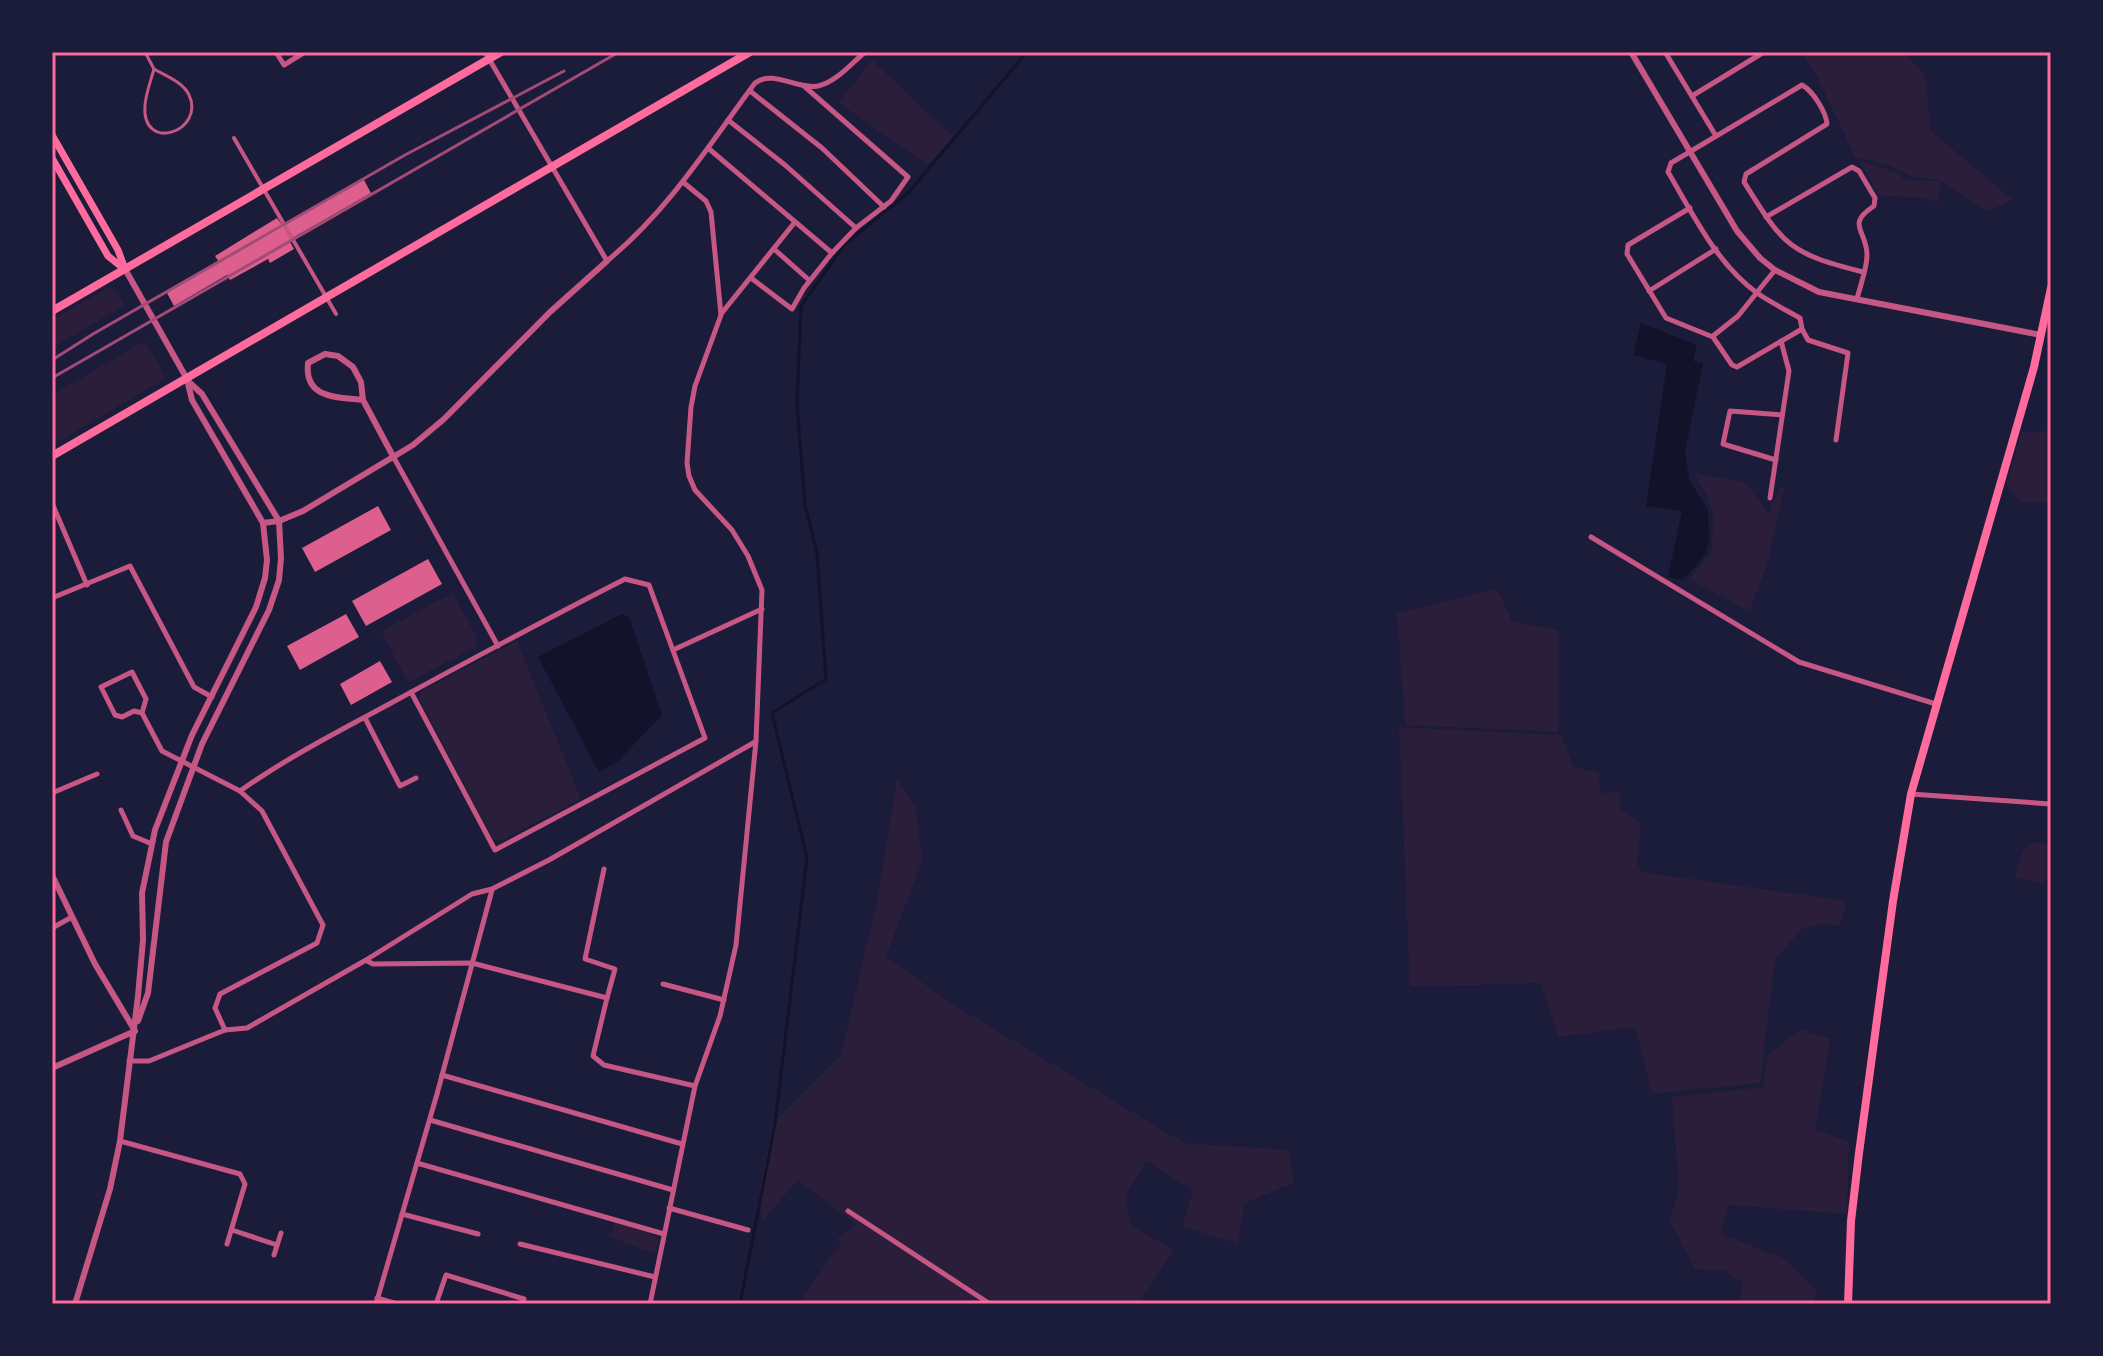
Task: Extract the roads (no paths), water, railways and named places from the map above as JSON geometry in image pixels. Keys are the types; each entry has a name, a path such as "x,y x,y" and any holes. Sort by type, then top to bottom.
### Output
{"main road":[{"path":"52,311 127,273 501,52"},
{"path":"52,456 184,375 750,52"},
{"path":"52,135 118,250 127,273"},
{"path":"52,158 108,256 127,273"},
{"path":"1848,1304 1851,1221 1859,1153 1911,794 2041,335 2047,326 2051,288"}],"street":[{"path":"276,52 284,65 305,52"},
{"path":"485,52 607,261"},
{"path":"263,523 279,521 303,511 394,458 429,433 550,312 636,237 683,182 762,77 817,86 832,80 865,52"},
{"path":"1631,52 1737,231 1775,270 1819,292 2041,335"},
{"path":"1666,52 1716,136"},
{"path":"1692,96 1764,52"},
{"path":"1836,440 1848,353 1808,340 1800,318 1757,292 1734,272 1668,172 1671,163 1802,85 1808,88 1827,118 1827,124 1746,174 1744,182 1778,234 1794,248 1816,260 1863,272"},
{"path":"751,278 792,309 832,253 856,228 891,201 908,177 804,86"},
{"path":"750,91 822,148 884,207"},
{"path":"728,120 856,228"},
{"path":"234,138 336,314"},
{"path":"708,148 832,253"},
{"path":"1766,217 1852,167 1859,171 1875,198 1874,206 1860,215 1858,222 1867,255 1857,299"},
{"path":"683,182 706,201 711,212 721,315"},
{"path":"1690,208 1628,245 1627,254 1666,318 1713,337 1732,365 1737,367 1802,329"},
{"path":"650,1304 695,1086 724,1000 736,945 756,741 762,609 762,590 748,556 732,530 695,490 689,476 690,421 695,386 721,315 796,222"},
{"path":"774,249 810,280"},
{"path":"1649,291 1716,249"},
{"path":"1713,337 1738,316 1775,270"},
{"path":"75,1304 110,1189 120,1141 135,1031 143,940 142,893 152,844 181,763 261,595 267,560 263,523 192,400 184,375 127,273"},
{"path":"1770,498 1789,371 1781,341"},
{"path":"363,400 330,396 312,387 306,377 308,363 325,354 338,356 353,367 361,382 363,400 498,646"},
{"path":"52,1068 135,1031 148,993 166,842 202,744 273,598 281,558 279,521 202,394 184,375"},
{"path":"1776,460 1723,444 1730,411 1782,415"},
{"path":"52,503 87,585"},
{"path":"1591,537 1799,662 1936,704"},
{"path":"52,598 130,566 194,687 212,697"},
{"path":"240,791 275,766 411,692 625,579 649,585 705,738 495,850 411,692"},
{"path":"673,650 762,609"},
{"path":"142,713 134,711 122,717 115,715 101,687 132,672 146,699 142,713 162,751 240,791 262,811 323,925 317,943 220,994 215,1008 225,1030"},
{"path":"365,718 400,786 416,778"},
{"path":"129,1061 149,1061 225,1030 247,1028 366,960 472,894 492,889 599,833 646,802 756,741"},
{"path":"52,793 97,774"},
{"path":"1911,794 2051,804"},
{"path":"121,810 133,836 152,844"},
{"path":"604,869 585,959 615,969 593,1056 604,1065 695,1086"},
{"path":"52,875 95,964 135,1031"},
{"path":"397,1304 376,1301 430,1120 492,889"},
{"path":"52,928 72,917"},
{"path":"366,960 373,964 472,963 607,998"},
{"path":"663,984 724,1000"},
{"path":"442,1075 682,1144"},
{"path":"430,1120 673,1190"},
{"path":"120,1141 240,1174 245,1184 227,1244"},
{"path":"417,1163 664,1234"},
{"path":"669,1208 748,1230"},
{"path":"848,1211 990,1304"},
{"path":"402,1214 478,1234"},
{"path":"232,1230 277,1245"},
{"path":"274,1255 281,1233"},
{"path":"520,1244 655,1277"},
{"path":"436,1304 446,1275 524,1299 523,1304"}],"lane":[{"path":"145,52 154,69 181,85 191,102 187,121 169,133 162,134 147,124 145,103 154,69"}],"waterway":[{"path":"740,1304 775,1124 807,858 772,713 826,679 817,553 805,505 797,405 801,306 844,245 909,192 1027,52"}],"railway":[{"path":"52,378 619,52"},
{"path":"52,360 405,155 564,71"}]}
